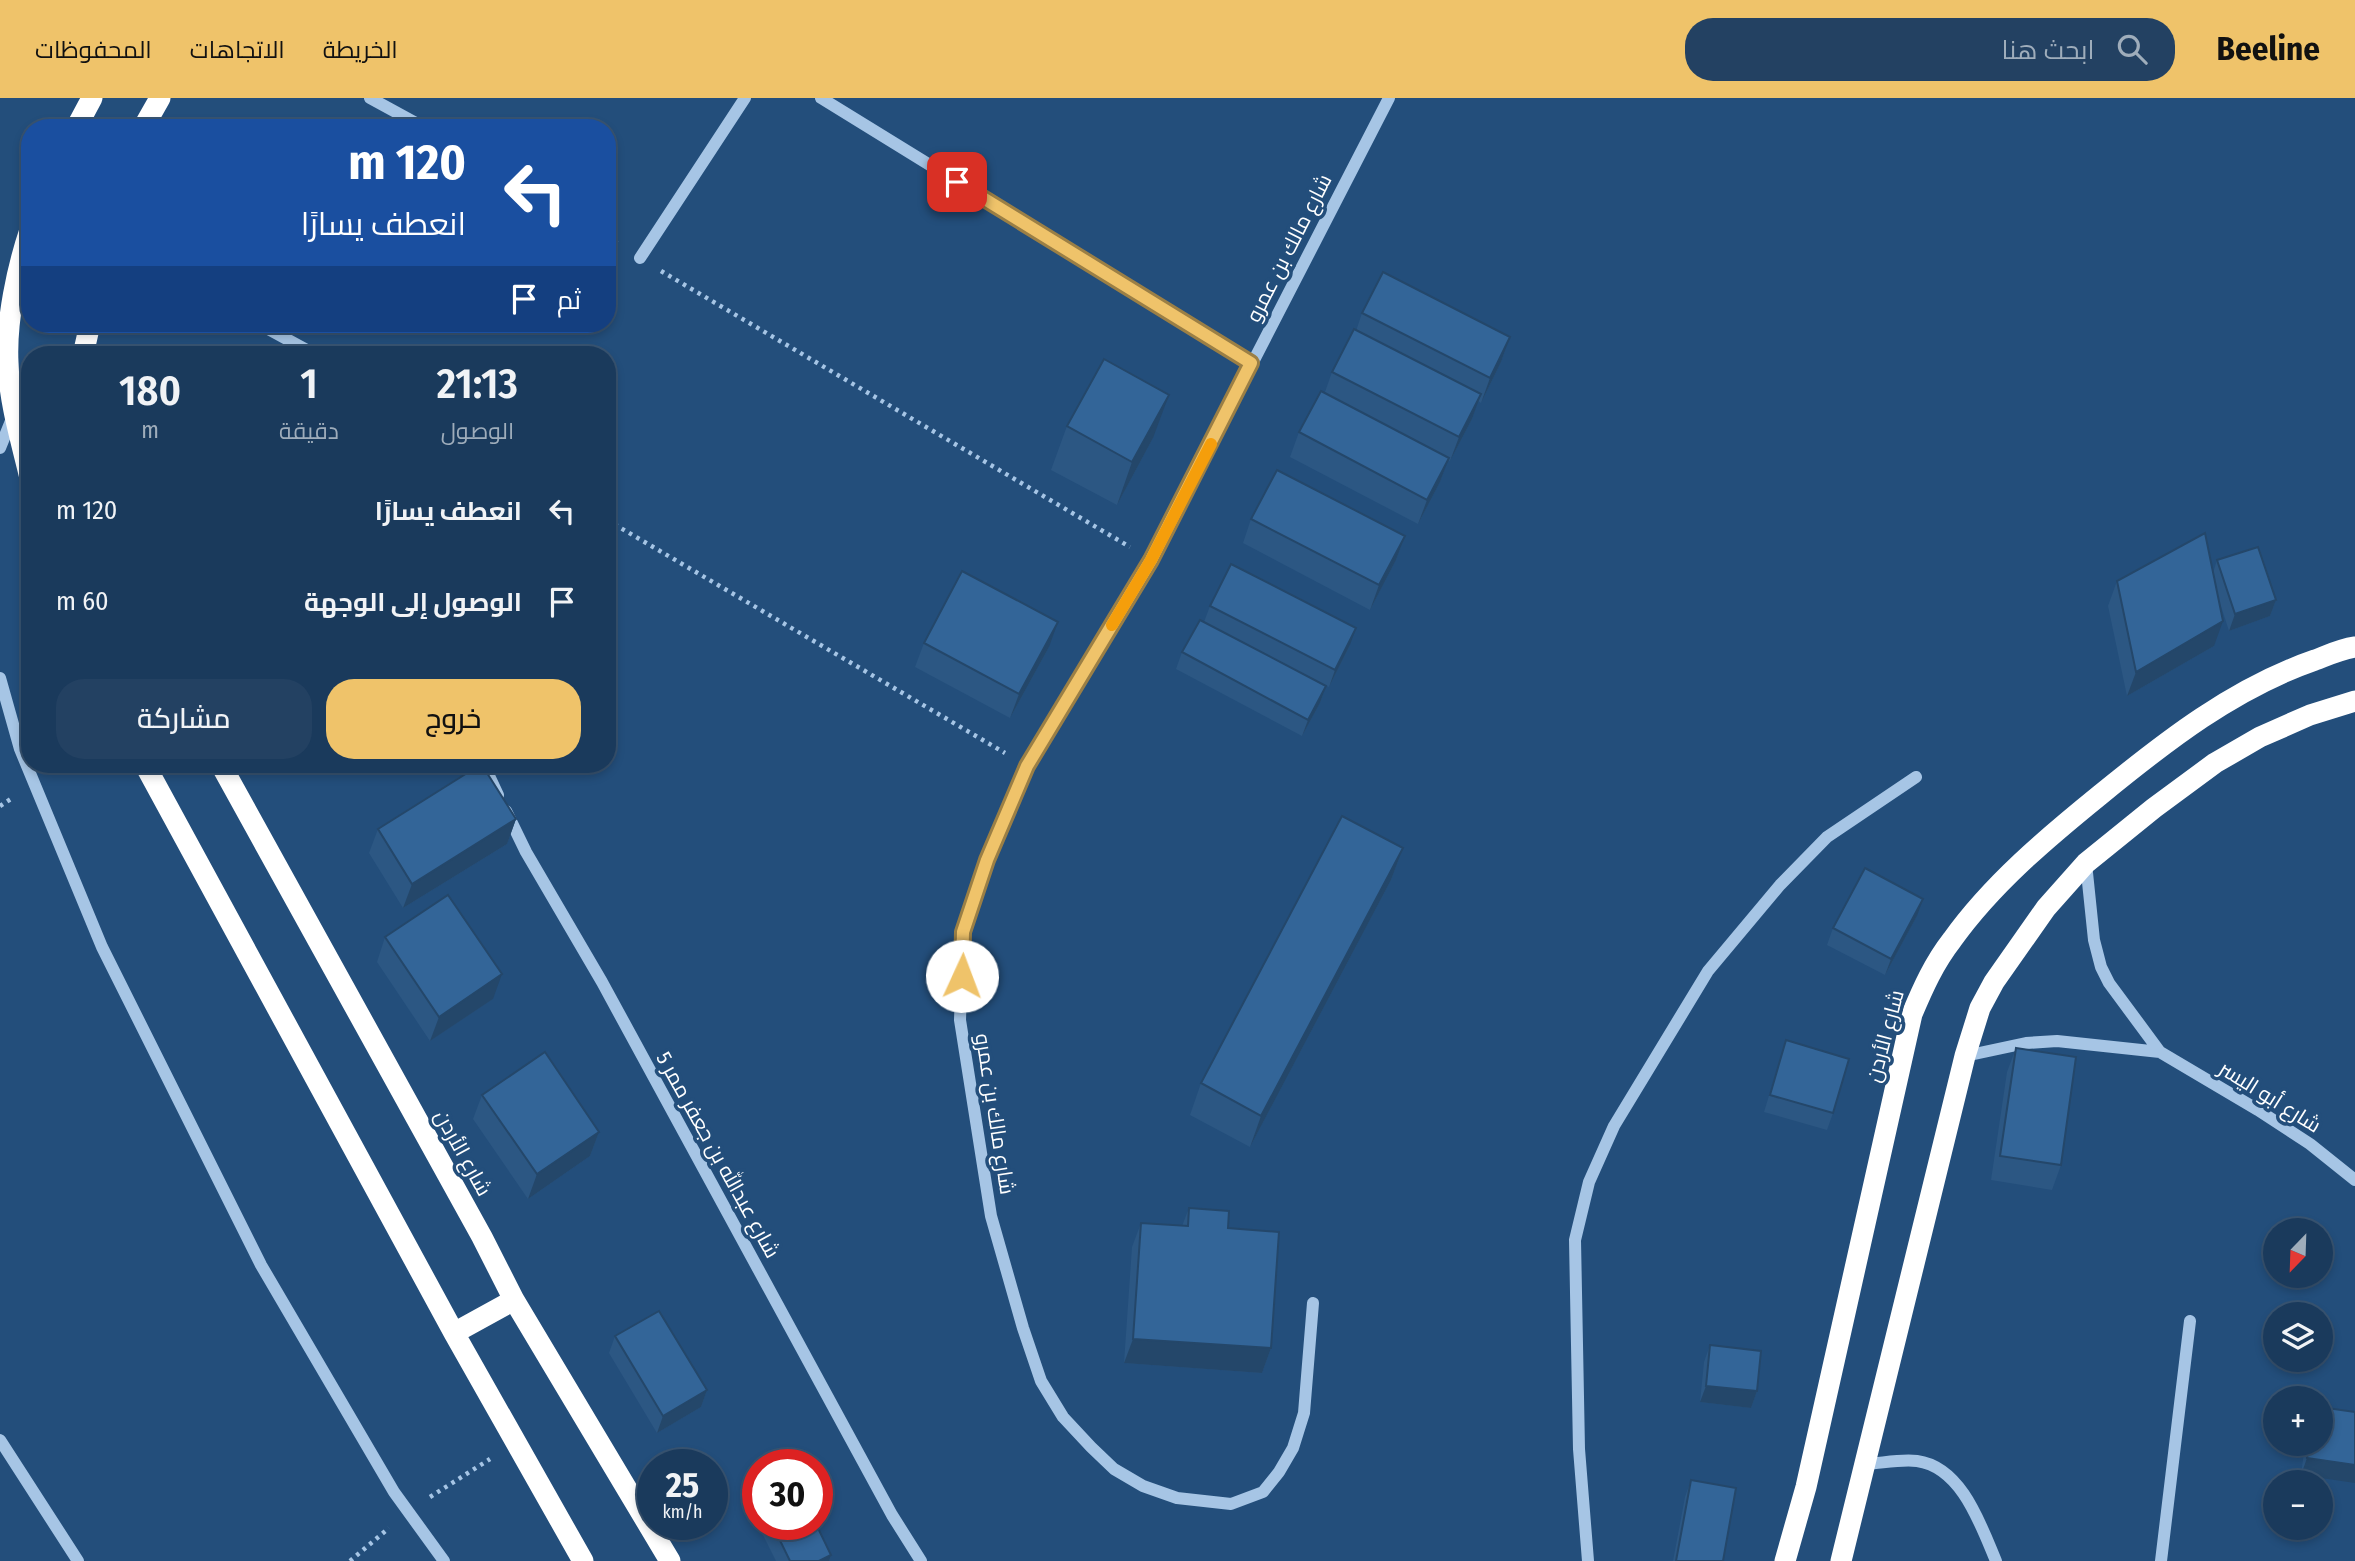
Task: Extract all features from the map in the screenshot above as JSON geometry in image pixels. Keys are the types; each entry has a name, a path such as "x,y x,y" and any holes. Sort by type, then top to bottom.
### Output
{"highway":[{"path":"81,119 92,98"},
{"path":"148,119 160,98"},
{"path":"21,257 8,361 21,438"},
{"name":"شارع الأردن","path":"1785,1561 1806,1487 1912,1014 1930,972 1953,938 2004,879 2063,825 2146,758 2239,693 2292,668 2355,647"},
{"path":"1841,1561 1867,1464 1965,1056 1980,1008 1994,982 2046,908 2086,863 2154,808 2216,763 2273,732 2310,715 2355,701"},
{"path":"149,773 454,1333 583,1561"},
{"name":"شارع الأردن","path":"225,773 514,1300 670,1561"},
{"path":"454,1333 514,1300"}],"street":[{"path":"370,98 408,119"},
{"path":"640,258 745,98"},
{"path":"821,98 1251,363"},
{"name":"شارع مالك بن عمرو","path":"1313,1303 1304,1413 1293,1448 1263,1492 1231,1504 1177,1498 1143,1486 1114,1469 1063,1418 1041,1381 991,1216 960,1020 963,932 987,860 1027,766 1151,560 1389,98"},
{"path":"276,333 299,346"},
{"path":"0,448 15,411"},
{"path":"0,678 21,751"},
{"path":"30,773 102,947 248,1241 394,1492 444,1561"},
{"name":"شارع عبدالله بن جعفر ممر 5","path":"488,773 526,852 602,982 892,1515 921,1561"},
{"path":"1588,1561 1579,1449 1575,1241 1589,1182 1614,1126 1708,971 1780,885 1827,837 1916,777"},
{"name":"شارع أبو اليسر","path":"2086,863 2094,940 2101,967 2161,1052 2310,1144 2355,1180"},
{"name":"شارع أبو اليسر","path":"1965,1056 2026,1043 2057,1041 2161,1052"},
{"path":"2161,1561 2190,1321"},
{"path":"0,1440 78,1561"},
{"path":"1867,1464 1918,1461 1937,1469 1967,1496 1996,1561"}],"path":[{"path":"640,258 1151,560"},
{"path":"616,525 1027,766"}],"building":[{"path":"1383,272 1510,337 1490,378 1362,313"},
{"path":"1354,329 1481,394 1459,437 1332,372"},
{"path":"1104,359 1169,395 1132,462 1067,426"},
{"path":"1321,391 1449,458 1427,500 1299,432"},
{"path":"1277,470 1405,536 1379,585 1251,519"},
{"path":"2205,533 2223,621 2136,672 2117,581"},
{"path":"2258,547 2276,600 2235,614 2217,560"},
{"path":"1231,564 1356,628 1335,670 1210,606"},
{"path":"962,571 1058,622 1019,694 924,643"},
{"path":"1200,620 1326,686 1308,720 1182,652"},
{"path":"467,773 487,773 516,819 412,884 378,829"},
{"path":"1342,816 1403,848 1261,1116 1201,1083"},
{"path":"1865,868 1923,899 1891,959 1833,928"},
{"path":"448,895 502,974 439,1017 385,937"},
{"path":"1786,1040 1849,1059 1833,1113 1770,1095"},
{"path":"2016,1048 2076,1057 2061,1165 2000,1156"},
{"path":"545,1052 599,1132 537,1174 482,1095"},
{"path":"1189,1208 1229,1211 1228,1228 1279,1232 1271,1348 1133,1339 1141,1223 1188,1226"},
{"path":"659,1311 707,1390 663,1416 615,1336"},
{"path":"1710,1345 1761,1351 1757,1391 1706,1386"},
{"path":"2333,1409 2355,1412 2355,1465 2307,1458 2333,1456"},
{"path":"1691,1480 1736,1488 1723,1561 1676,1561"},
{"path":"780,1540 824,1540 831,1555 819,1561 790,1561"}],"slow traffic":[{"path":"1112,625 1151,560 1211,444"}],"route":[{"path":"957,182 1251,363 1151,560 1027,766 987,860 963,932 962,976"}]}
